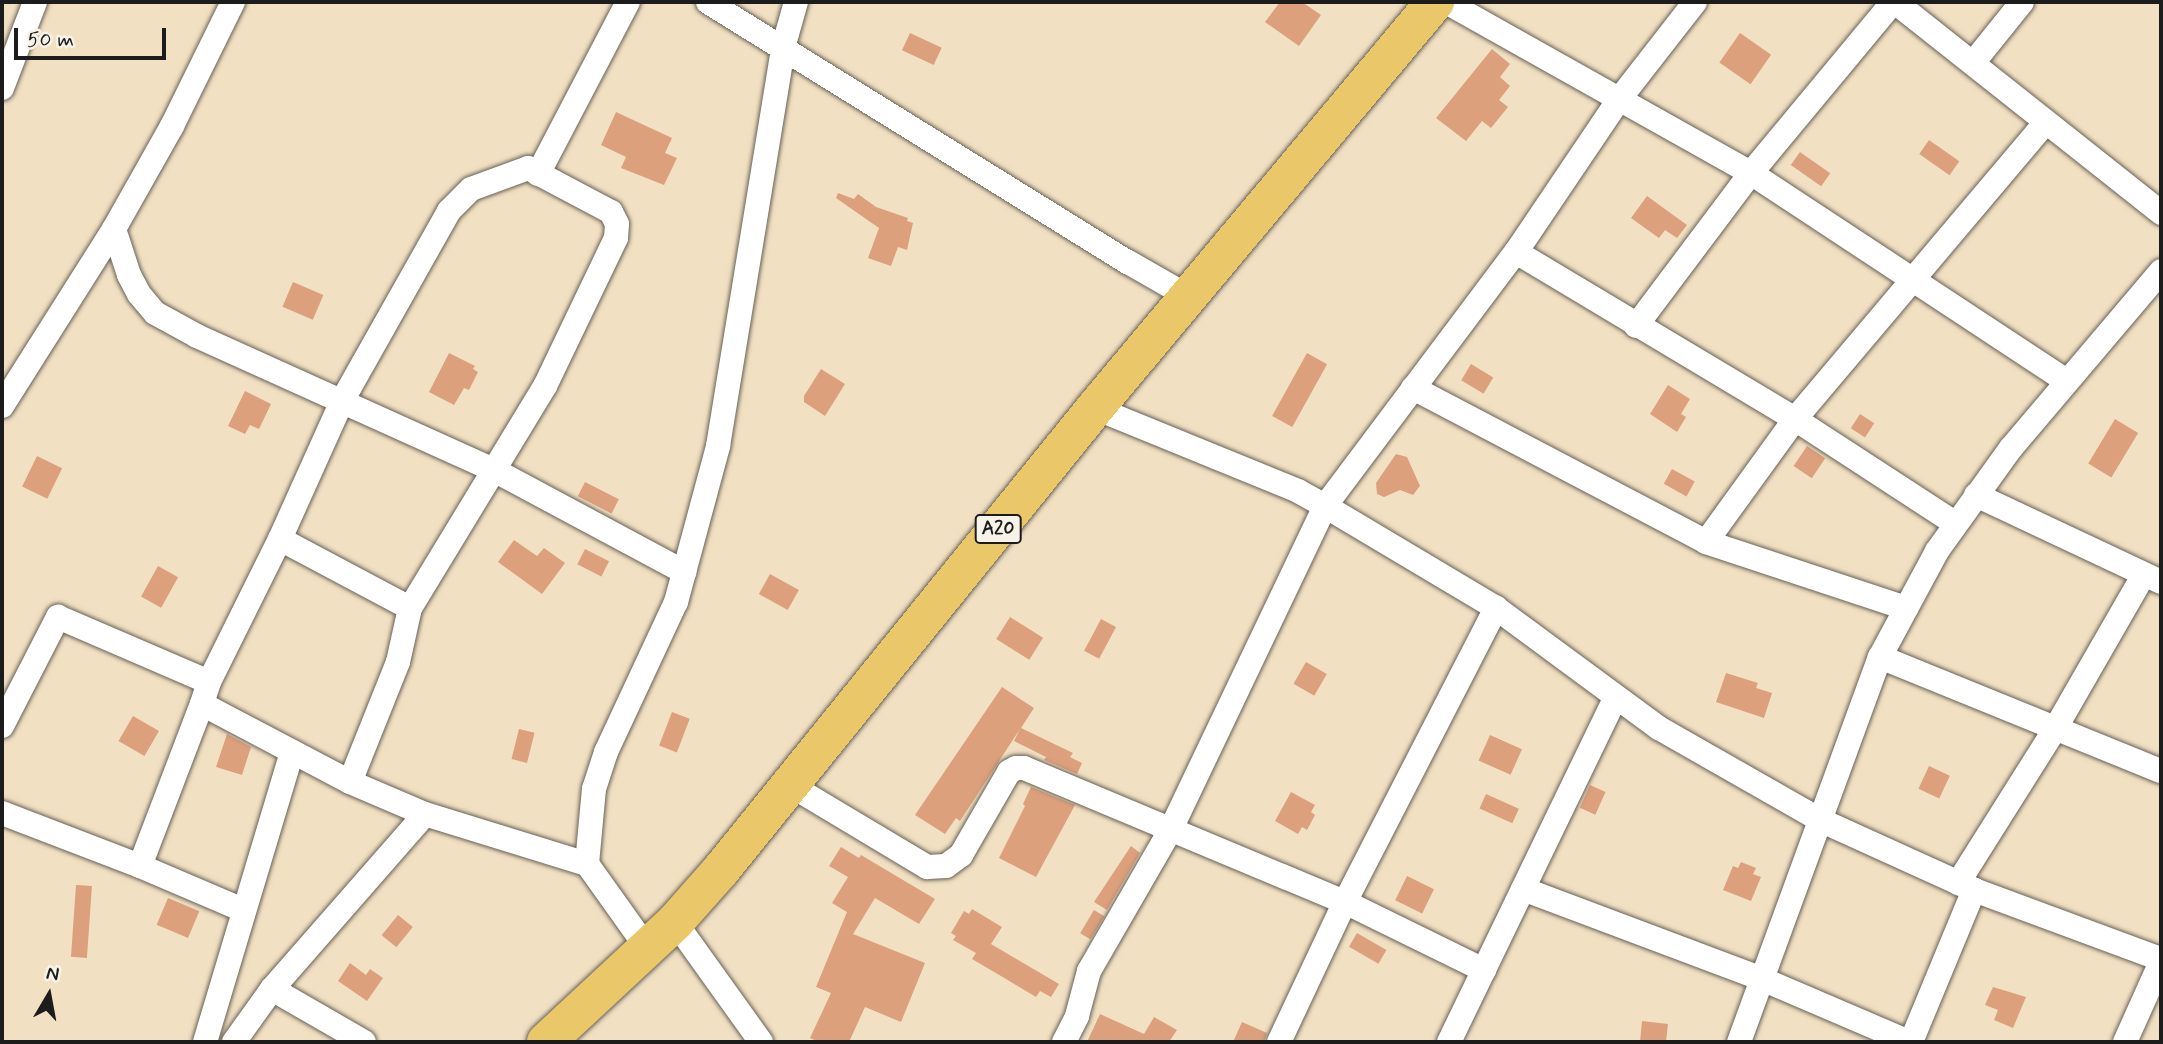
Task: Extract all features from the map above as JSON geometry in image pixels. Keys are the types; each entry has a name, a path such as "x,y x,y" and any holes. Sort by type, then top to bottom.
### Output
{"main road":[{"name":"A20","path":"546,1042 675,922 790,785 1095,408 1435,2"}],"street":[{"path":"2,88 35,2"},
{"path":"4,398 114,229 172,126 233,2"},
{"path":"538,174 628,2"},
{"path":"708,2 1189,297"},
{"path":"587,864 593,789 606,752 676,602 718,446 783,48 796,2"},
{"path":"1446,2 1618,101 1751,173 2066,381"},
{"path":"1064,1042 1077,1016 1089,971 1171,829 1325,506 1516,252 1618,101 1695,2"},
{"path":"1636,326 1751,173 1894,2 2161,213"},
{"path":"1973,62 2022,2"},
{"path":"1706,542 1795,419 2045,123"},
{"path":"140,866 206,693 342,401 449,211 471,189 528,168 611,212 617,225 616,238 545,386 410,608 398,662 350,782"},
{"path":"114,229 129,275 139,294 155,313 197,336 494,470 684,572"},
{"path":"1516,252 1795,419 1956,524"},
{"path":"1739,1042 1880,657 1937,551 1976,495 2066,381 2161,271"},
{"path":"1413,388 1706,542 1906,608"},
{"path":"1095,408 1298,491 1325,506 1496,608 1615,699 1659,728 1820,820 1966,887 2161,961 2125,1042"},
{"path":"1522,890 1762,979 1910,1042 1966,887 2055,729 2152,579 1976,495"},
{"path":"280,539 410,608"},
{"path":"1279,1042 1345,902 1496,608"},
{"path":"2,726 58,617 206,693 292,752 350,782 425,814 587,864 647,948"},
{"path":"1880,657 2161,771"},
{"path":"1449,1042 1615,699"},
{"path":"205,1042 292,752"},
{"path":"790,785 927,866 946,866 961,855 1009,772 1016,768 1345,902 1484,970"},
{"path":"2,813 140,866 243,910"},
{"path":"234,1042 272,989 425,814"},
{"path":"675,922 761,1042"},
{"path":"272,989 364,1042"}],"building":[{"path":"1280,2 1302,2 1321,15 1299,46 1265,22"},
{"path":"910,33 942,48 934,65 902,50"},
{"path":"1740,33 1771,55 1750,84 1719,62"},
{"path":"1492,49 1510,64 1500,77 1510,86 1499,100 1508,107 1491,128 1482,121 1466,141 1436,118"},
{"path":"616,112 672,138 665,153 677,158 664,185 621,168 626,157 601,145"},
{"path":"1929,140 1959,161 1950,175 1919,154"},
{"path":"1800,152 1830,173 1821,186 1791,165"},
{"path":"838,193 854,199 858,194 876,207 908,218 907,221 913,223 907,250 898,247 891,266 868,258 879,228 836,198"},
{"path":"1647,196 1687,225 1677,238 1665,230 1659,238 1631,218"},
{"path":"293,282 323,295 313,320 282,307"},
{"path":"449,353 475,366 473,369 478,372 469,390 464,388 454,405 429,392"},
{"path":"1307,353 1327,364 1292,427 1272,416"},
{"path":"1471,364 1493,377 1484,394 1461,380"},
{"path":"821,369 845,384 825,416 804,402 804,396"},
{"path":"1668,385 1690,399 1681,414 1686,417 1677,432 1650,414"},
{"path":"245,391 271,404 259,429 250,425 245,434 228,426"},
{"path":"1860,414 1874,423 1865,438 1851,428"},
{"path":"2115,419 2138,433 2111,477 2088,464"},
{"path":"1807,446 1825,458 1812,478 1794,466"},
{"path":"1396,454 1407,457 1420,486 1413,495 1400,490 1384,497 1377,494 1376,483"},
{"path":"37,456 62,468 47,499 22,487"},
{"path":"1672,469 1695,482 1686,496 1664,484"},
{"path":"585,482 619,499 612,514 578,496"},
{"path":"514,540 537,556 544,548 565,563 542,594 498,562"},
{"path":"585,549 609,561 601,576 577,564"},
{"path":"158,566 178,577 161,608 141,597"},
{"path":"770,574 799,590 788,610 759,594"},
{"path":"1010,617 1043,638 1029,660 996,639"},
{"path":"1101,619 1116,627 1099,659 1084,651"},
{"path":"1306,662 1327,674 1314,696 1294,684"},
{"path":"1726,673 1758,683 1756,688 1772,693 1764,718 1716,702"},
{"path":"1002,687 1034,708 1021,728 1073,753 1070,757 1082,763 1077,774 1044,760 1046,757 1014,741 1020,729 960,821 956,818 945,834 915,815"},
{"path":"672,712 690,719 677,752 659,746"},
{"path":"133,716 159,731 144,756 118,741"},
{"path":"519,729 535,733 527,763 512,759"},
{"path":"227,734 251,747 242,775 216,767"},
{"path":"1490,735 1522,749 1511,775 1479,761"},
{"path":"1929,766 1950,776 1939,798 1918,789"},
{"path":"1590,785 1606,792 1595,815 1580,808"},
{"path":"1031,787 1075,805 1036,877 999,858 1025,806 1023,804"},
{"path":"1291,792 1315,805 1311,812 1315,815 1307,830 1302,827 1298,834 1275,821"},
{"path":"1486,794 1519,809 1512,823 1479,809"},
{"path":"1131,846 1140,853 1107,910 1094,902"},
{"path":"841,847 859,858 861,855 935,899 919,924 875,898 853,934 925,963 901,1022 865,1007 849,1042 819,1042 810,1038 831,993 816,987 847,912 832,903 848,877 829,866"},
{"path":"1741,862 1756,868 1753,874 1761,877 1751,901 1723,890 1733,866 1738,868"},
{"path":"1407,876 1434,889 1422,913 1395,900"},
{"path":"76,885 92,886 87,958 71,957"},
{"path":"168,898 199,911 188,938 157,925"},
{"path":"972,909 1002,927 991,944 1059,984 1051,997 1040,991 1036,997 972,959 976,953 953,940 956,936 951,933 964,911 969,914"},
{"path":"1094,910 1104,916 1090,939 1080,933"},
{"path":"398,915 413,927 396,947 382,935"},
{"path":"1357,933 1386,950 1378,964 1349,947"},
{"path":"350,963 366,975 370,969 383,978 367,1001 338,981"},
{"path":"1993,987 2026,997 2013,1028 1994,1020 1998,1010 1985,1005"},
{"path":"1100,1014 1144,1034 1154,1017 1177,1030 1169,1042 1087,1042"},
{"path":"1642,1021 1668,1024 1666,1042 1640,1042"},
{"path":"1242,1022 1267,1033 1264,1042 1233,1042"}]}
